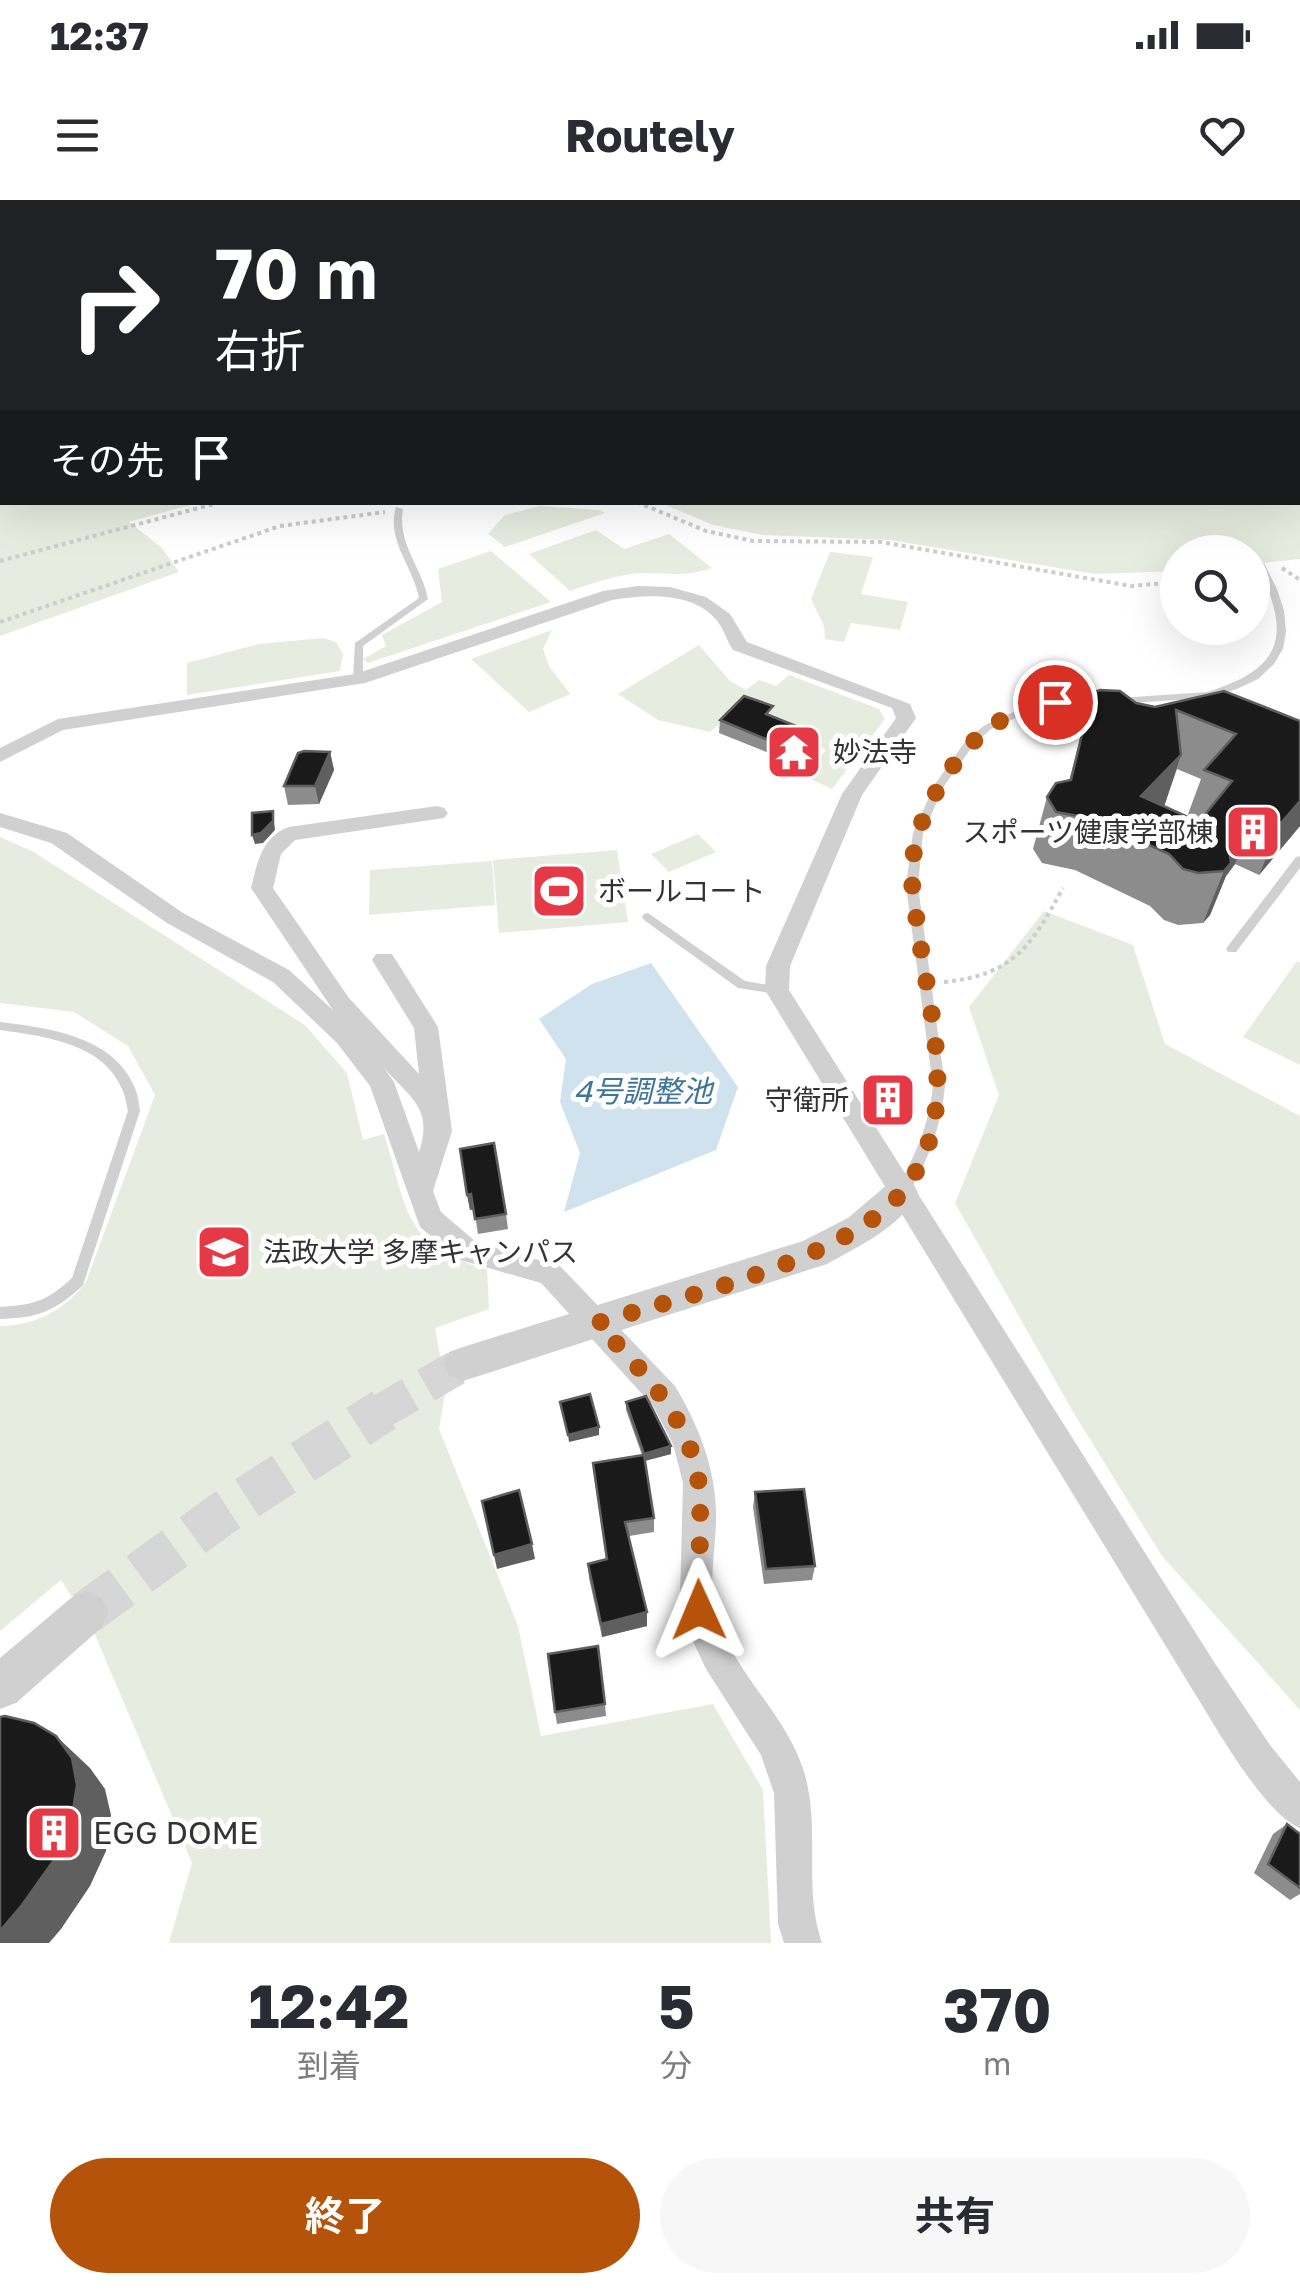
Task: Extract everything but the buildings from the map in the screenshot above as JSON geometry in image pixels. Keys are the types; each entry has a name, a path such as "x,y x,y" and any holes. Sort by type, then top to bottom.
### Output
{"street":[{"path":"0,756 58,724 358,679 610,595 652,591 710,606 726,620 735,640 748,649 900,704 906,718 852,794 778,966 777,990 1204,1676 1257,1758 1300,1810"},
{"path":"437,813 289,834 272,852 262,888 346,1037 381,1082 430,1219 467,1251 550,1274 664,1396 679,1419 700,1497 699,1610 710,1640 779,1745 787,1766 794,1798 793,1919 804,1943"},
{"path":"0,820 59,838 175,918 281,976 330,1009 436,1109"},
{"path":"384,960 426,1028 439,1131 419,1194"},
{"path":"463,1364 814,1253 860,1228 901,1192"},
{"path":"0,1687 86,1613"}],"lane":[{"path":"358,679 358,645 424,599 423,586 404,553 395,526 399,508"},
{"path":"1270,574 1281,584 1296,614"},
{"path":"901,1192 922,1162 938,1097 912,886 913,856 926,808 972,741 1008,715 1055,702 1149,704 1208,694 1258,678 1278,666 1291,650 1297,632"},
{"path":"1232,949 1300,860"},
{"path":"648,917 742,985 777,990"},
{"path":"0,1026 61,1035 120,1069 132,1088 134,1111 78,1281 58,1302 35,1312 0,1312"}],"path":[{"path":"0,562 210,505"},
{"path":"643,505 706,531 753,541 881,542 1130,586 1160,584"},
{"path":"0,622 280,526 399,508"},
{"path":"941,982 986,977 1010,967 1037,936 1064,888"}],"shaded area":[{"path":"0,505 190,505 129,522 162,548 179,572 0,636"},
{"path":"666,505 1300,505 1300,559 1270,562 1270,535 1160,535 1160,572 1095,574 890,540 763,535 713,525"},
{"path":"540,506 605,513 505,547 488,534 505,515"},
{"path":"596,530 624,549 669,534 712,568 684,574 631,574 570,591 529,554"},
{"path":"491,551 551,602 368,663 363,659 386,646 382,635 442,602 438,569"},
{"path":"830,552 873,557 861,594 908,602 900,630 851,623 844,642 825,639 824,626 811,599"},
{"path":"552,630 543,649 549,666 570,694 529,712 471,659"},
{"path":"323,638 336,642 343,654 340,671 187,695 187,663 259,644"},
{"path":"699,645 730,681 746,690 759,680 776,686 789,675 879,709 885,719 832,789 802,775 826,750 771,727 742,705 710,732 658,720 618,694"},
{"path":"698,834 716,852 669,872 651,854"},
{"path":"0,837 32,851 305,1025 347,1073 363,1140 384,1134 405,1204 423,1236 459,1260 487,1269 489,1309 435,1328 446,1388 439,1429 518,1626 541,1736 713,1704 763,1790 771,1943 169,1943 192,1863 93,1630 61,1580 0,1631 0,1326 26,1323 48,1314 86,1282 155,1095 128,1046 74,1012 0,1003"},
{"name":"ボールコート","path":"617,850 628,922 499,933 493,860"},
{"path":"492,861 495,905 369,915 370,870"},
{"path":"1044,911 1133,945 1165,1044 1300,1116 1300,1710 1162,1556 1073,1412 955,1203 999,1095 969,1007"},
{"path":"1297,961 1300,963 1300,1065 1243,1037"}],"water":[{"name":"4号調整池","path":"651,963 738,1087 716,1150 564,1212 580,1153 560,1102 566,1059 539,1019 592,984"}],"tunnel":[{"path":"380,1412 463,1364"},
{"path":"86,1613 223,1513 384,1410"}],"place":[{"name":"妙法寺","path":"794,752"},
{"name":"スポーツ健康学部棟","path":"1253,832"},
{"name":"ボールコート","path":"559,891"},
{"name":"守衛所","path":"888,1100"},
{"name":"法政大学 多摩キャンパス","path":"224,1252"},
{"name":"EGG DOME","path":"54,1833"}],"route":[{"path":"699,1610 700,1497 679,1419 664,1396 597,1323 814,1253 860,1228 901,1192 922,1162 937,1108 938,1086 912,886 918,833 926,808 972,741 1008,715 1055,702"}]}
